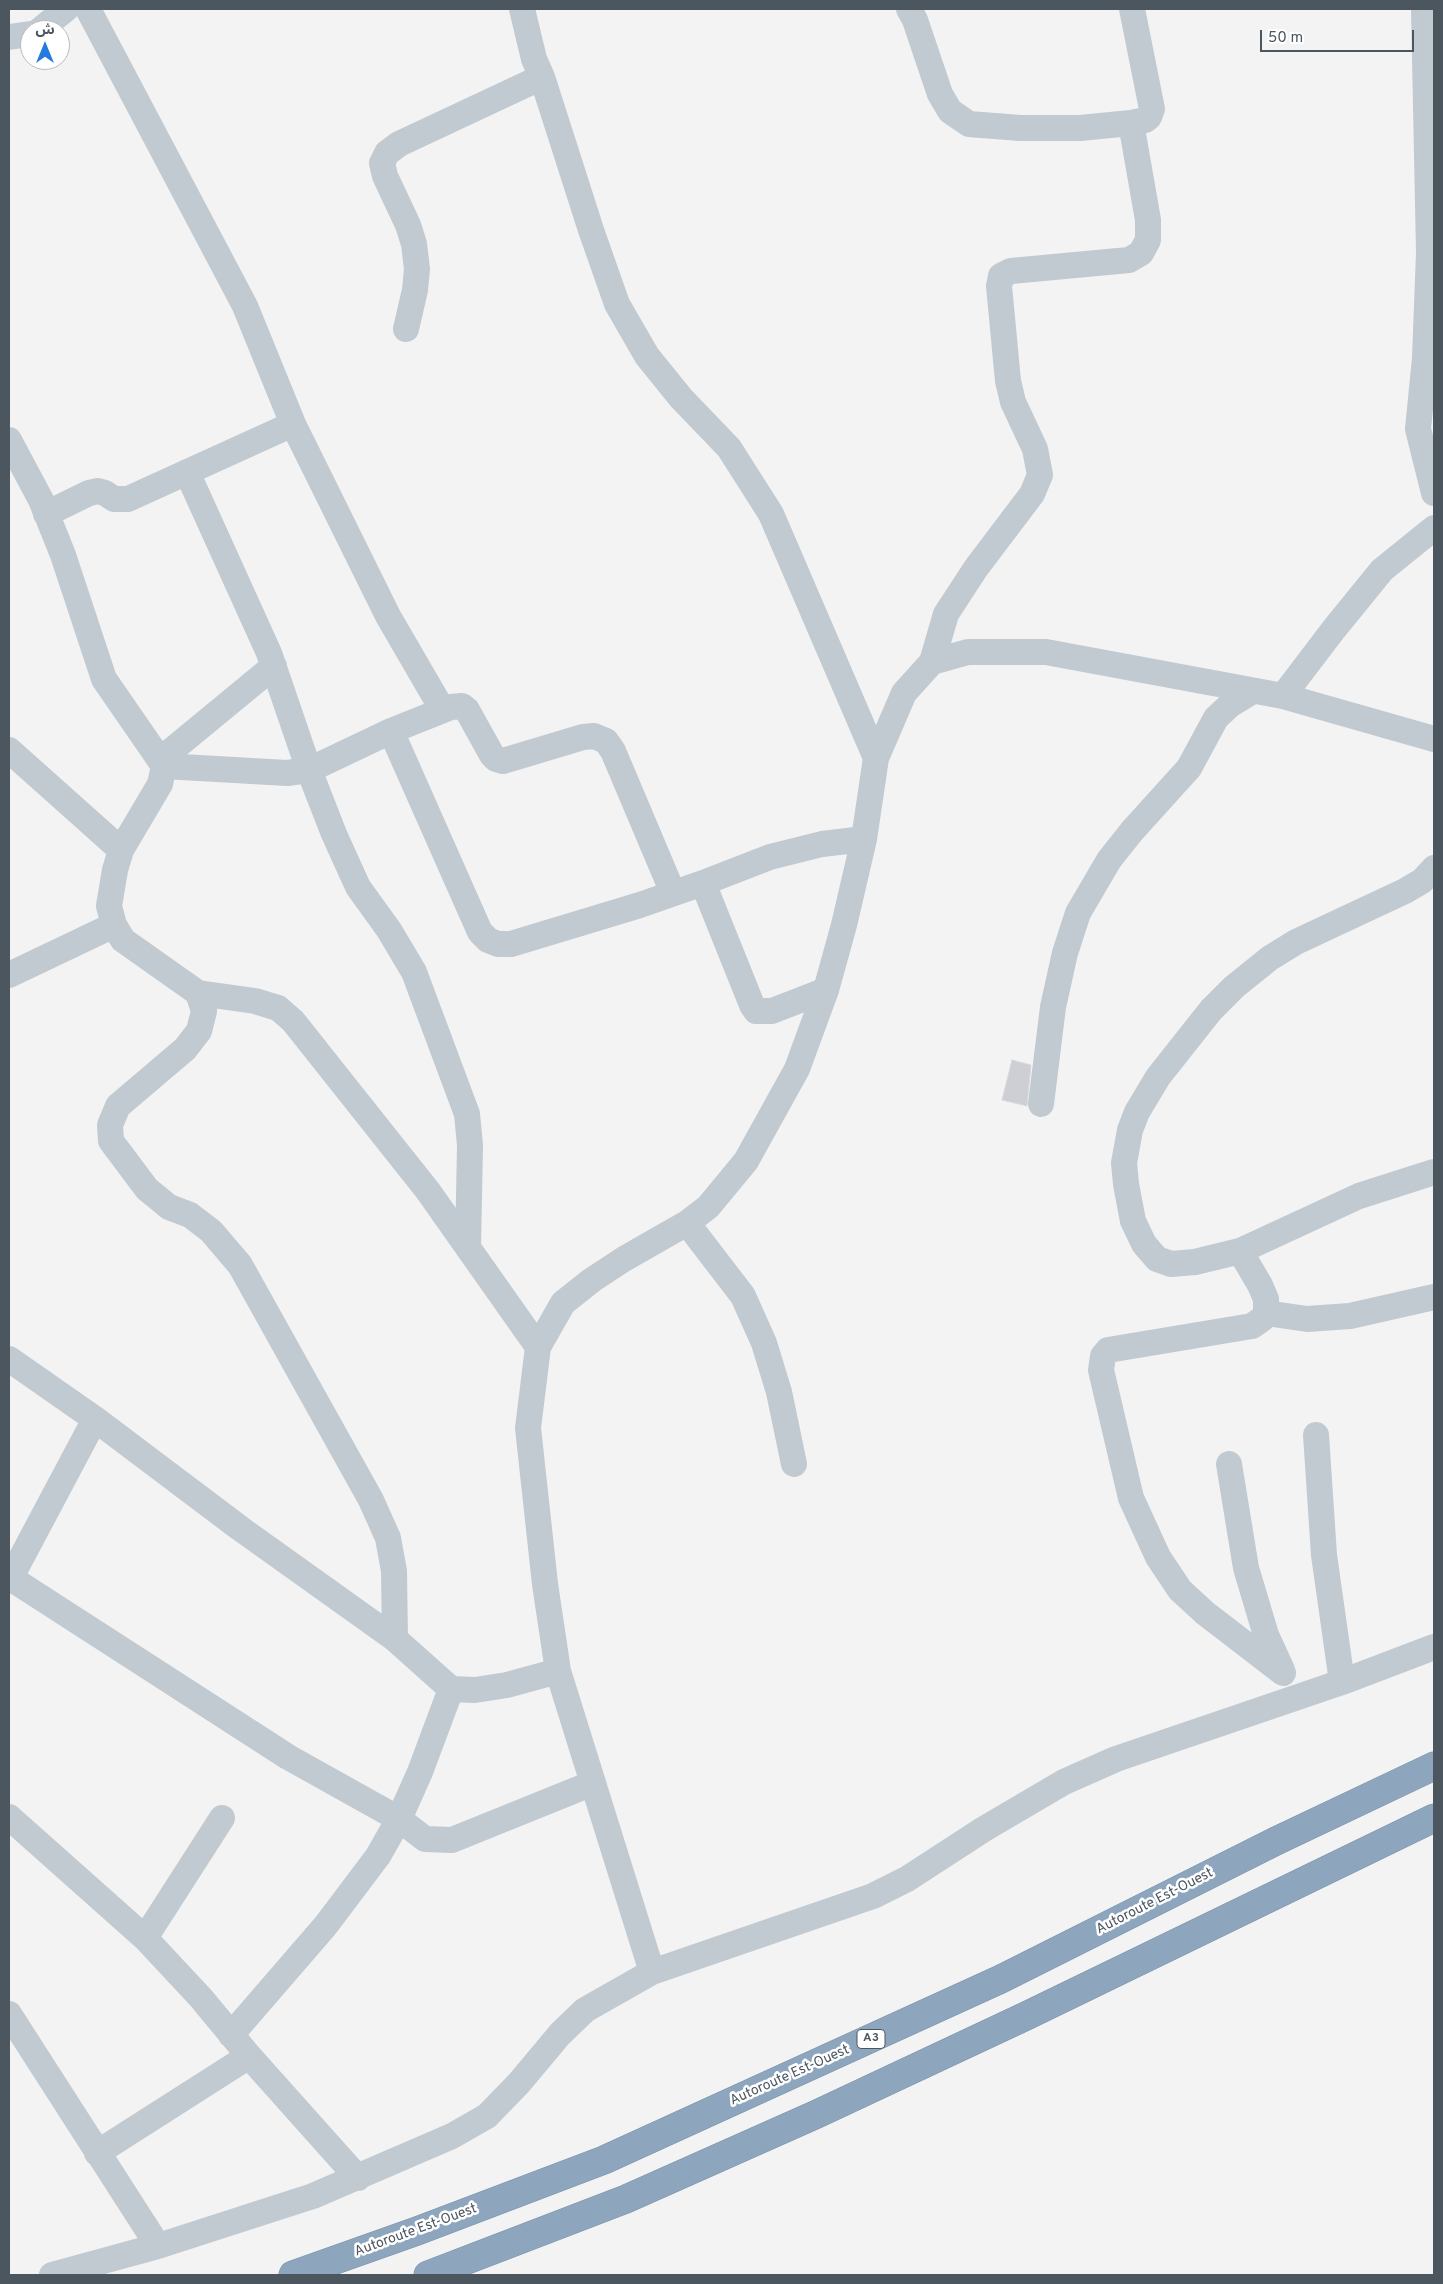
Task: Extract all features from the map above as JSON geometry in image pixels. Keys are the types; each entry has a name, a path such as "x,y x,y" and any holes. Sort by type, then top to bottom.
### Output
{"highway":[{"name":"Autoroute Est-Ouest","path":"293,2275 417,2231 604,2160 1002,1979 1276,1842 1434,1766"},
{"path":"428,2275 626,2199 817,2114 1026,2016 1434,1818"}],"street":[{"path":"52,20 66,9"},
{"path":"88,9 245,306 293,424 388,616 442,709"},
{"path":"522,9 534,58 542,77 617,304 647,356 681,398 729,448 771,514 876,758"},
{"path":"909,9 915,20 940,94 950,111 969,124 1020,128 1080,128 1145,120 1152,109 1132,9"},
{"path":"1424,9 1430,359 1418,429 1434,494"},
{"path":"406,329 415,290 414,244 408,225 385,176 382,163 387,152 398,144 542,77"},
{"path":"652,1972 558,1671 545,1584 528,1428 538,1348 563,1303 592,1280 687,1223 708,1206 746,1161 797,1069 826,990 844,925 864,839 876,758 904,693 932,662 946,614 976,568 1032,494 1040,475 1035,449 1013,402 1008,381 999,286 1002,276 1011,271 1129,260 1141,253 1148,240 1148,220 1131,123"},
{"path":"46,514 89,493 98,491 114,499 128,499 293,424"},
{"path":"9,440 46,514 63,555 104,679 162,763 160,784 121,850 115,870 109,906 114,925 123,940 198,993 255,1001 278,1008 293,1021 428,1190 538,1348"},
{"path":"187,472 274,666 309,770 334,834 358,887 389,930 414,972 467,1114 470,1145 468,1248"},
{"path":"1284,696 1334,629 1382,570 1434,528"},
{"path":"932,662 968,652 1046,652 1284,696 1434,739"},
{"path":"162,763 274,666"},
{"path":"1041,1104 1055,998 1064,953 1078,913 1109,860 1132,831 1189,768 1216,718 1230,705 1253,691"},
{"path":"162,763 287,773 309,770 442,709 462,706 467,710 492,755 496,759 503,761 584,737 594,736 606,741 613,751 672,893"},
{"path":"391,731 480,932 488,940 498,944 511,944 703,884 770,857 822,844 864,839"},
{"path":"9,750 121,850"},
{"path":"1434,868 1422,881 1405,891 1296,942 1270,958 1234,987 1186,1041 1158,1077 1137,1112 1128,1137 1124,1163 1133,1221 1144,1244 1157,1259 1171,1264 1195,1262 1240,1252 1360,1196 1434,1172"},
{"path":"703,884 756,1011 772,1011 826,990"},
{"path":"9,975 114,925"},
{"path":"198,993 204,1011 200,1030 185,1049 118,1106 110,1125 111,1140 147,1189 168,1207 190,1215 211,1231 240,1265 371,1500 388,1538 394,1571 395,1639"},
{"path":"687,1223 743,1296 764,1343 779,1392 794,1464"},
{"path":"1240,1252 1260,1285 1266,1299 1266,1313 1262,1319 1252,1326 1108,1350 1103,1356 1101,1370 1131,1498 1158,1556 1180,1590 1205,1613 1284,1673"},
{"path":"1266,1313 1307,1319 1350,1316 1434,1297"},
{"path":"9,1359 95,1419 241,1529 395,1639 451,1689 475,1690 507,1685 558,1671"},
{"path":"95,1419 9,1579 288,1757 398,1819 425,1839 452,1840 593,1783"},
{"path":"1316,1435 1324,1555 1342,1682"},
{"path":"1229,1464 1246,1568 1266,1635 1296,1697"},
{"path":"52,2275 251,2218 358,2178 452,2136 487,2116 519,2083 560,2034 585,2010 652,1972 873,1896 908,1879 984,1829 1064,1782 1116,1760 1342,1682 1434,1647"},
{"path":"231,2035 326,1925 378,1856 420,1772 451,1689"},
{"path":"9,1818 145,1938 201,1998 249,2056 358,2178"},
{"path":"145,1938 222,1818"},
{"path":"9,2014 158,2246"},
{"path":"98,2153 249,2056"}],"building":[{"path":"1012,1060 1031,1065 1027,1106 1002,1100"}]}
